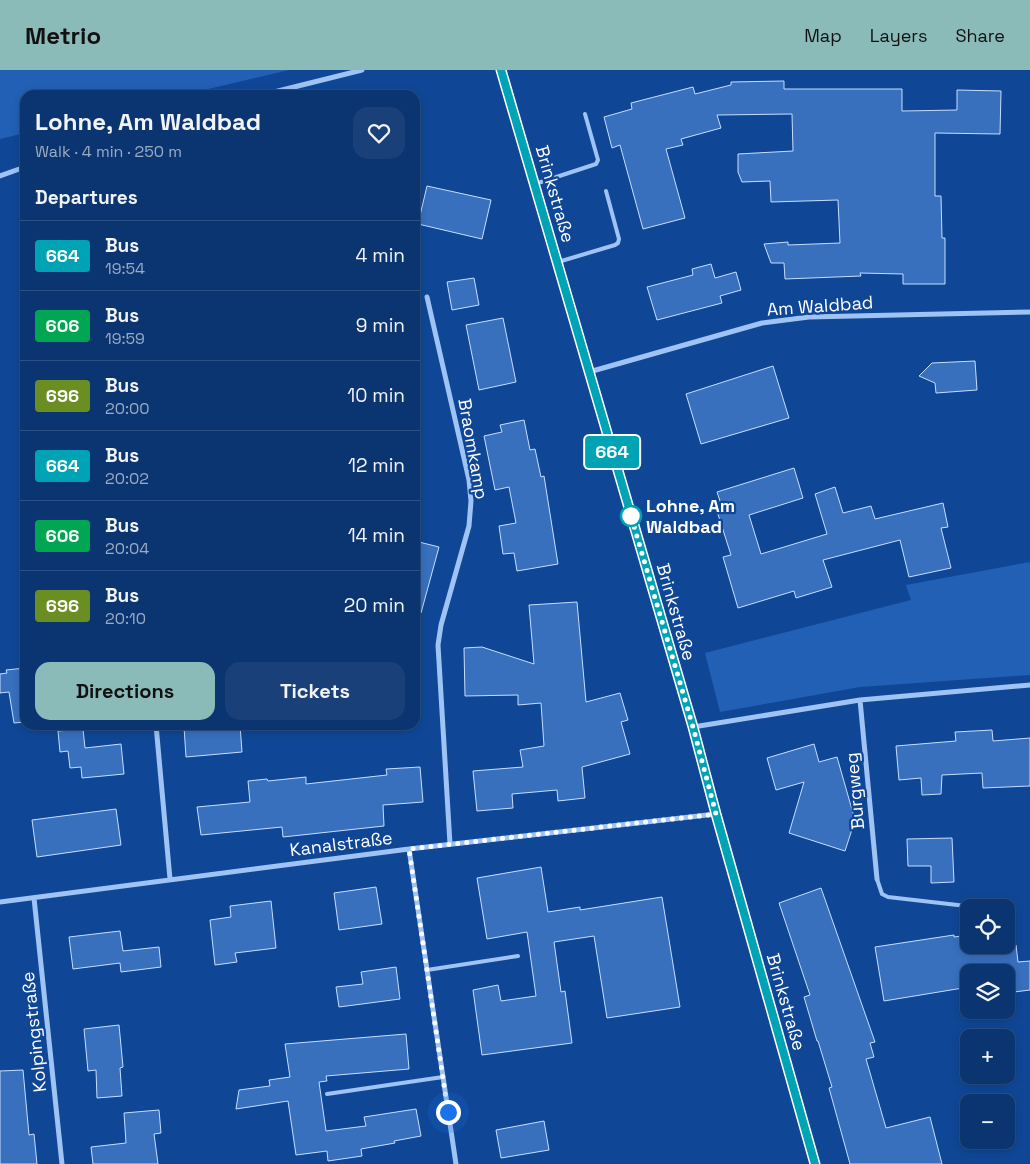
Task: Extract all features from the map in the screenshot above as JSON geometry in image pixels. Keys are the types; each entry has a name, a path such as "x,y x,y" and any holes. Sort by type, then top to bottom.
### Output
{"street":[{"path":"282,90 362,70"},
{"name":"Brinkstraße","path":"501,70 693,727 816,1164"},
{"path":"0,176 20,169"},
{"name":"Braomkamp","path":"427,297 469,480 471,501 469,526 441,625 438,645 438,672 450,844"},
{"name":"Am Waldbad","path":"589,372 772,322 809,317 1030,312"},
{"path":"693,727 860,700 1030,685"},
{"name":"Burgweg","path":"860,700 876,879"},
{"path":"156,730 170,879"},
{"name":"Kanalstraße","path":"0,902 409,849 716,814"},
{"path":"409,849 456,1164"},
{"name":"Kolpingstraße","path":"34,898 62,1164"}],"lane":[{"path":"535,184 596,164 598,160 585,114"},
{"path":"558,262 618,243 619,239 606,191"},
{"path":"876,879 882,894 888,897 960,905"},
{"path":"427,970 518,956"},
{"path":"327,1094 443,1077"}],"shaded area":[{"path":"0,70 289,70 204,90 20,90 20,134 0,139"},
{"path":"1030,562 1030,675 860,687 720,712 705,653 911,600 906,585"}],"building":[{"path":"784,81 784,89 902,89 902,111 957,110 957,90 1001,91 1000,134 935,133 935,196 941,196 942,238 945,238 945,284 903,284 903,274 860,273 861,276 785,279 784,263 771,263 764,244 788,242 788,245 840,243 838,200 771,202 770,181 742,182 738,172 738,154 793,151 792,114 717,115 721,128 681,139 683,145 666,149 685,218 643,229 620,145 612,148 604,117 632,109 631,103 693,87 695,94 731,85 731,82"},
{"path":"427,186 491,200 482,239 420,224 420,216"},
{"path":"711,264 715,278 736,272 741,290 720,296 722,303 657,320 647,287 693,275 692,269"},
{"path":"474,278 479,305 452,310 447,282"},
{"path":"503,318 516,382 479,390 466,325"},
{"path":"975,361 977,390 936,393 935,383 919,376 932,363"},
{"path":"773,366 789,418 701,444 686,394"},
{"path":"524,420 530,450 535,449 541,477 544,476 558,564 517,571 514,553 503,554 499,526 516,523 509,487 495,490 484,436 502,432 500,425"},
{"path":"794,468 803,498 749,515 761,554 827,534 815,494 835,487 843,513 871,506 875,519 943,503 948,527 941,528 951,568 909,577 900,540 823,560 832,587 796,598 794,591 738,608 723,557 731,555 716,508 722,507 717,492"},
{"path":"420,542 439,547 420,613"},
{"path":"577,602 586,702 620,693 628,720 621,722 630,754 582,767 585,798 558,801 557,790 512,794 513,808 477,811 473,771 523,767 520,750 544,746 541,703 518,705 518,695 465,696 464,648 482,647 534,664 529,605"},
{"path":"20,669 20,722 14,723 9,692 0,693 0,674 7,673 6,670"},
{"path":"83,730 85,748 121,744 124,774 82,778 81,767 70,768 68,751 60,752 58,731"},
{"path":"184,730 240,730 242,752 186,757"},
{"path":"992,730 993,741 1030,738 1030,786 983,788 982,773 942,775 941,794 922,795 921,778 899,780 896,746 956,741 955,732"},
{"path":"814,744 819,762 837,757 855,820 845,851 789,833 804,782 776,790 767,758"},
{"path":"420,767 423,802 383,805 384,826 283,837 282,827 201,835 197,807 250,802 248,781 306,777 306,784 387,775 386,769"},
{"path":"116,809 121,845 37,857 32,820"},
{"path":"952,838 954,882 931,883 931,866 908,866 907,839"},
{"path":"541,867 548,912 580,907 580,910 662,897 680,1007 607,1018 594,936 554,942 561,992 565,991 572,1043 482,1055 473,990 498,985 501,1001 536,996 527,932 487,939 477,878"},
{"path":"376,887 382,924 339,930 334,893"},
{"path":"821,888 875,1042 870,1043 874,1057 866,1059 886,1128 930,1117 942,1164 850,1164 829,1088 832,1087 804,997 810,995 779,903"},
{"path":"271,901 276,948 235,953 237,962 215,965 210,920 231,917 230,906"},
{"path":"120,931 123,951 159,947 161,967 121,972 120,963 73,969 69,937"},
{"path":"954,935 954,937 960,936 960,954 1015,954 1016,945 1018,962 1030,961 1030,990 1015,992 1015,964 960,964 960,988 884,1001 875,947"},
{"path":"396,967 400,999 339,1007 336,987 363,984 361,972"},
{"path":"119,1025 123,1067 120,1068 122,1096 97,1098 96,1070 88,1071 84,1029"},
{"path":"406,1034 409,1069 326,1076 327,1081 319,1082 326,1131 366,1126 364,1117 416,1109 421,1136 361,1149 362,1156 328,1161 327,1151 296,1155 288,1101 236,1109 239,1090 270,1086 269,1080 290,1077 285,1044"},
{"path":"23,1070 29,1135 34,1134 37,1164 0,1164 0,1071"},
{"path":"159,1110 161,1133 154,1134 158,1164 93,1164 91,1147 126,1143 124,1113"},
{"path":"544,1121 549,1150 501,1158 496,1130"}],"bus line":[{"name":"664","path":"501,70 693,727 815,1164"}],"place":[{"name":"Lohne, Am Waldbad","path":"631,516"}],"route":[{"path":"448,1112 409,849 716,814 693,727 631,516"}]}
